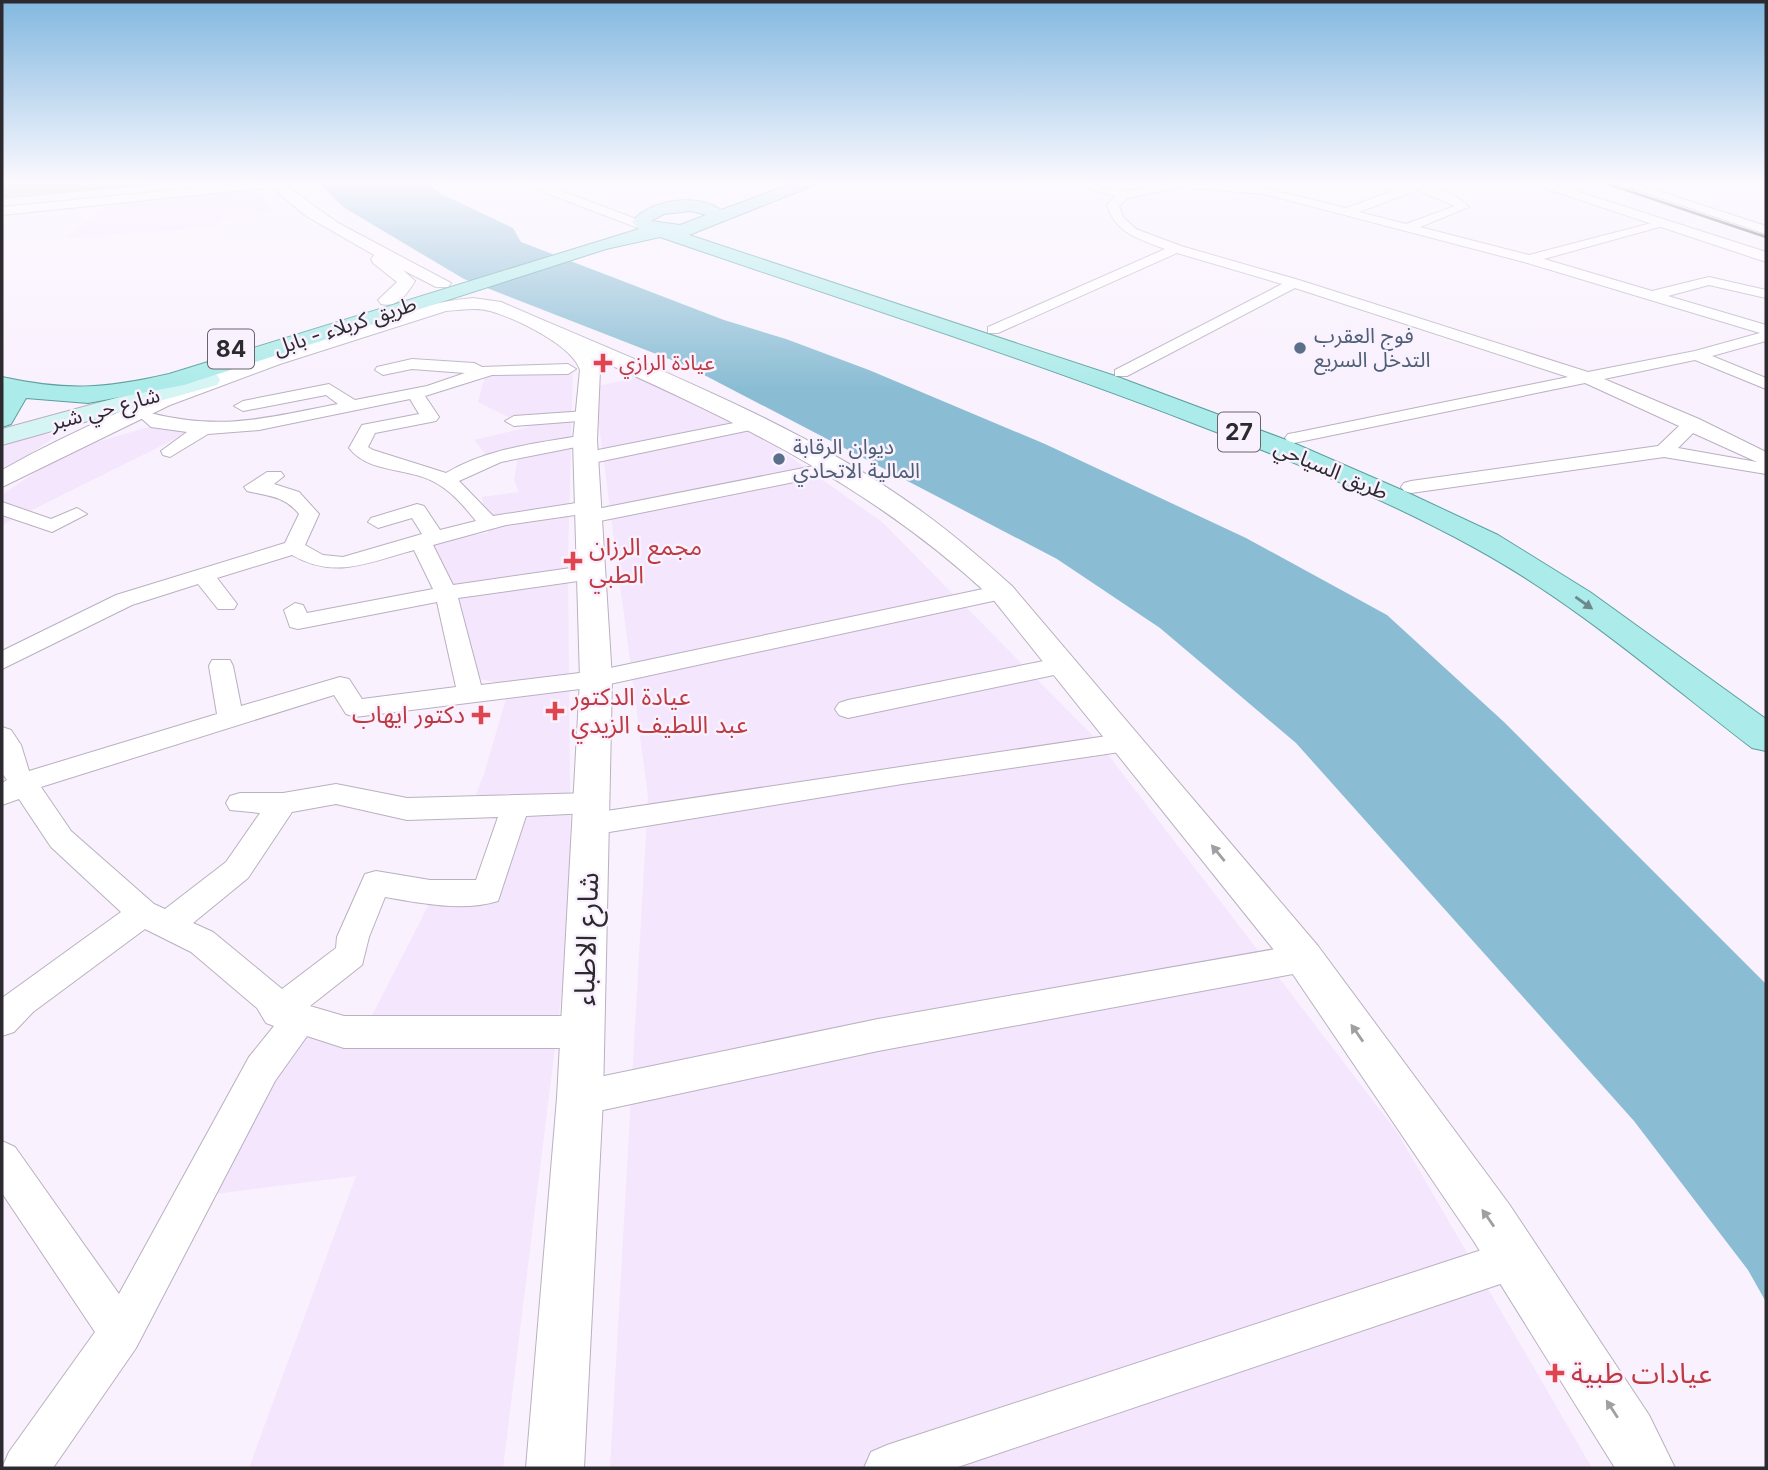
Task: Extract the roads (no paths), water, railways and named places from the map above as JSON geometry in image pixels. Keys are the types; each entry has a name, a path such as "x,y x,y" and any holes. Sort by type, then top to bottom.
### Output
{"main road":[{"name":"84","path":"3,377 48,395 167,376 387,300 570,251"},
{"name":"طريق السياحي","path":"743,251 993,330 1059,358 1121,373 1146,389 1518,550"},
{"name":"طريق السياحي","path":"766,251 1146,389 1294,438 1411,487 1518,550 1766,709"},
{"name":"طريق كربلاء - بابل","path":"167,376 456,283"},
{"path":"118,418 135,398 167,376 208,380"},
{"path":"3,377 14,398 4,430"},
{"name":"شارع حي شبر","path":"4,430 208,380"},
{"path":"4,430 85,389 135,398"},
{"path":"4,430 51,436 57,444 52,450"},
{"name":"طريق السياحي","path":"1556,574 1617,627 1766,738"}],"street":[{"path":"373,251 375,256 407,281 398,293 387,300"},
{"path":"376,251 456,283"},
{"path":"993,330 1172,251"},
{"path":"1182,251 1294,283 1586,377 1693,423 1766,459"},
{"path":"1495,251 1766,330"},
{"path":"1529,260 1562,251"},
{"path":"1746,251 1766,257"},
{"path":"1651,296 1709,281 1766,294"},
{"path":"1121,373 1294,283"},
{"path":"2,480 52,450 118,418 208,380 453,305 495,306 754,424 896,503 963,553 1002,592 1304,958 1515,1259 1646,1468"},
{"name":"شارع الاطباء","path":"553,331 586,358 597,417 590,512 596,678 583,1032 555,1468"},
{"path":"1294,438 1697,355 1766,336"},
{"path":"1697,355 1766,384"},
{"path":"383,370 412,364 452,369 516,366 534,368"},
{"path":"135,398 157,423 204,429 288,420 415,393 490,370 568,369"},
{"path":"445,481 470,465 510,453 597,417 645,382 671,384"},
{"path":"243,406 329,389 351,405"},
{"path":"415,393 430,417 368,429 358,448 373,461 437,476 465,494 488,523"},
{"path":"514,421 597,417 754,424"},
{"path":"1664,450 1693,423"},
{"path":"170,451 204,429"},
{"path":"1411,487 1664,450 1766,469"},
{"path":"2,661 124,600 294,547 318,561 343,563 488,523 590,512 834,468"},
{"path":"274,476 254,487 284,491 299,499 309,514 294,547"},
{"path":"2,508 52,526 77,514"},
{"path":"377,522 417,510 446,593 470,692"},
{"path":"295,610 298,622 446,593 592,572"},
{"path":"202,574 226,604"},
{"path":"12,789 340,685 355,708 596,678 1002,592"},
{"path":"848,709 1064,665"},
{"path":"221,666 232,718"},
{"path":"2,736 8,745 12,789 61,839 155,919 202,942 289,1015 344,1032 583,1032"},
{"path":"240,803 283,803 336,794 407,809 515,807 591,814 1127,742"},
{"path":"2,1021 21,1001 237,870 283,803"},
{"path":"25,1468 121,1333 289,1015 351,955 353,937 376,883 430,892 487,892 515,807"},
{"path":"580,1098 878,1035 1304,958"},
{"path":"2,1160 121,1333"},
{"path":"887,1468 1515,1259"}],"water":[{"path":"416,251 543,251 724,320 786,339 869,370 1045,444 1246,538 1387,615 1504,722 1766,984 1766,1302 1748,1270 1634,1121 1296,743 1160,628 1057,559 687,366 464,279"}],"place":[{"name":"فوج العقرب التدخل السريع","path":"1300,348"},
{"name":"عيادة الرازي","path":"603,363"},
{"name":"ديوان الرقابة المالية الاتحادي","path":"779,459"},
{"name":"مجمع الرزان الطبي","path":"573,561"},
{"name":"عيادة الدكتور عبد اللطيف الزيدي","path":"555,711"},
{"name":"دكتور ايهاب","path":"481,715"},
{"name":"عيادات طبية","path":"1555,1373"}]}
